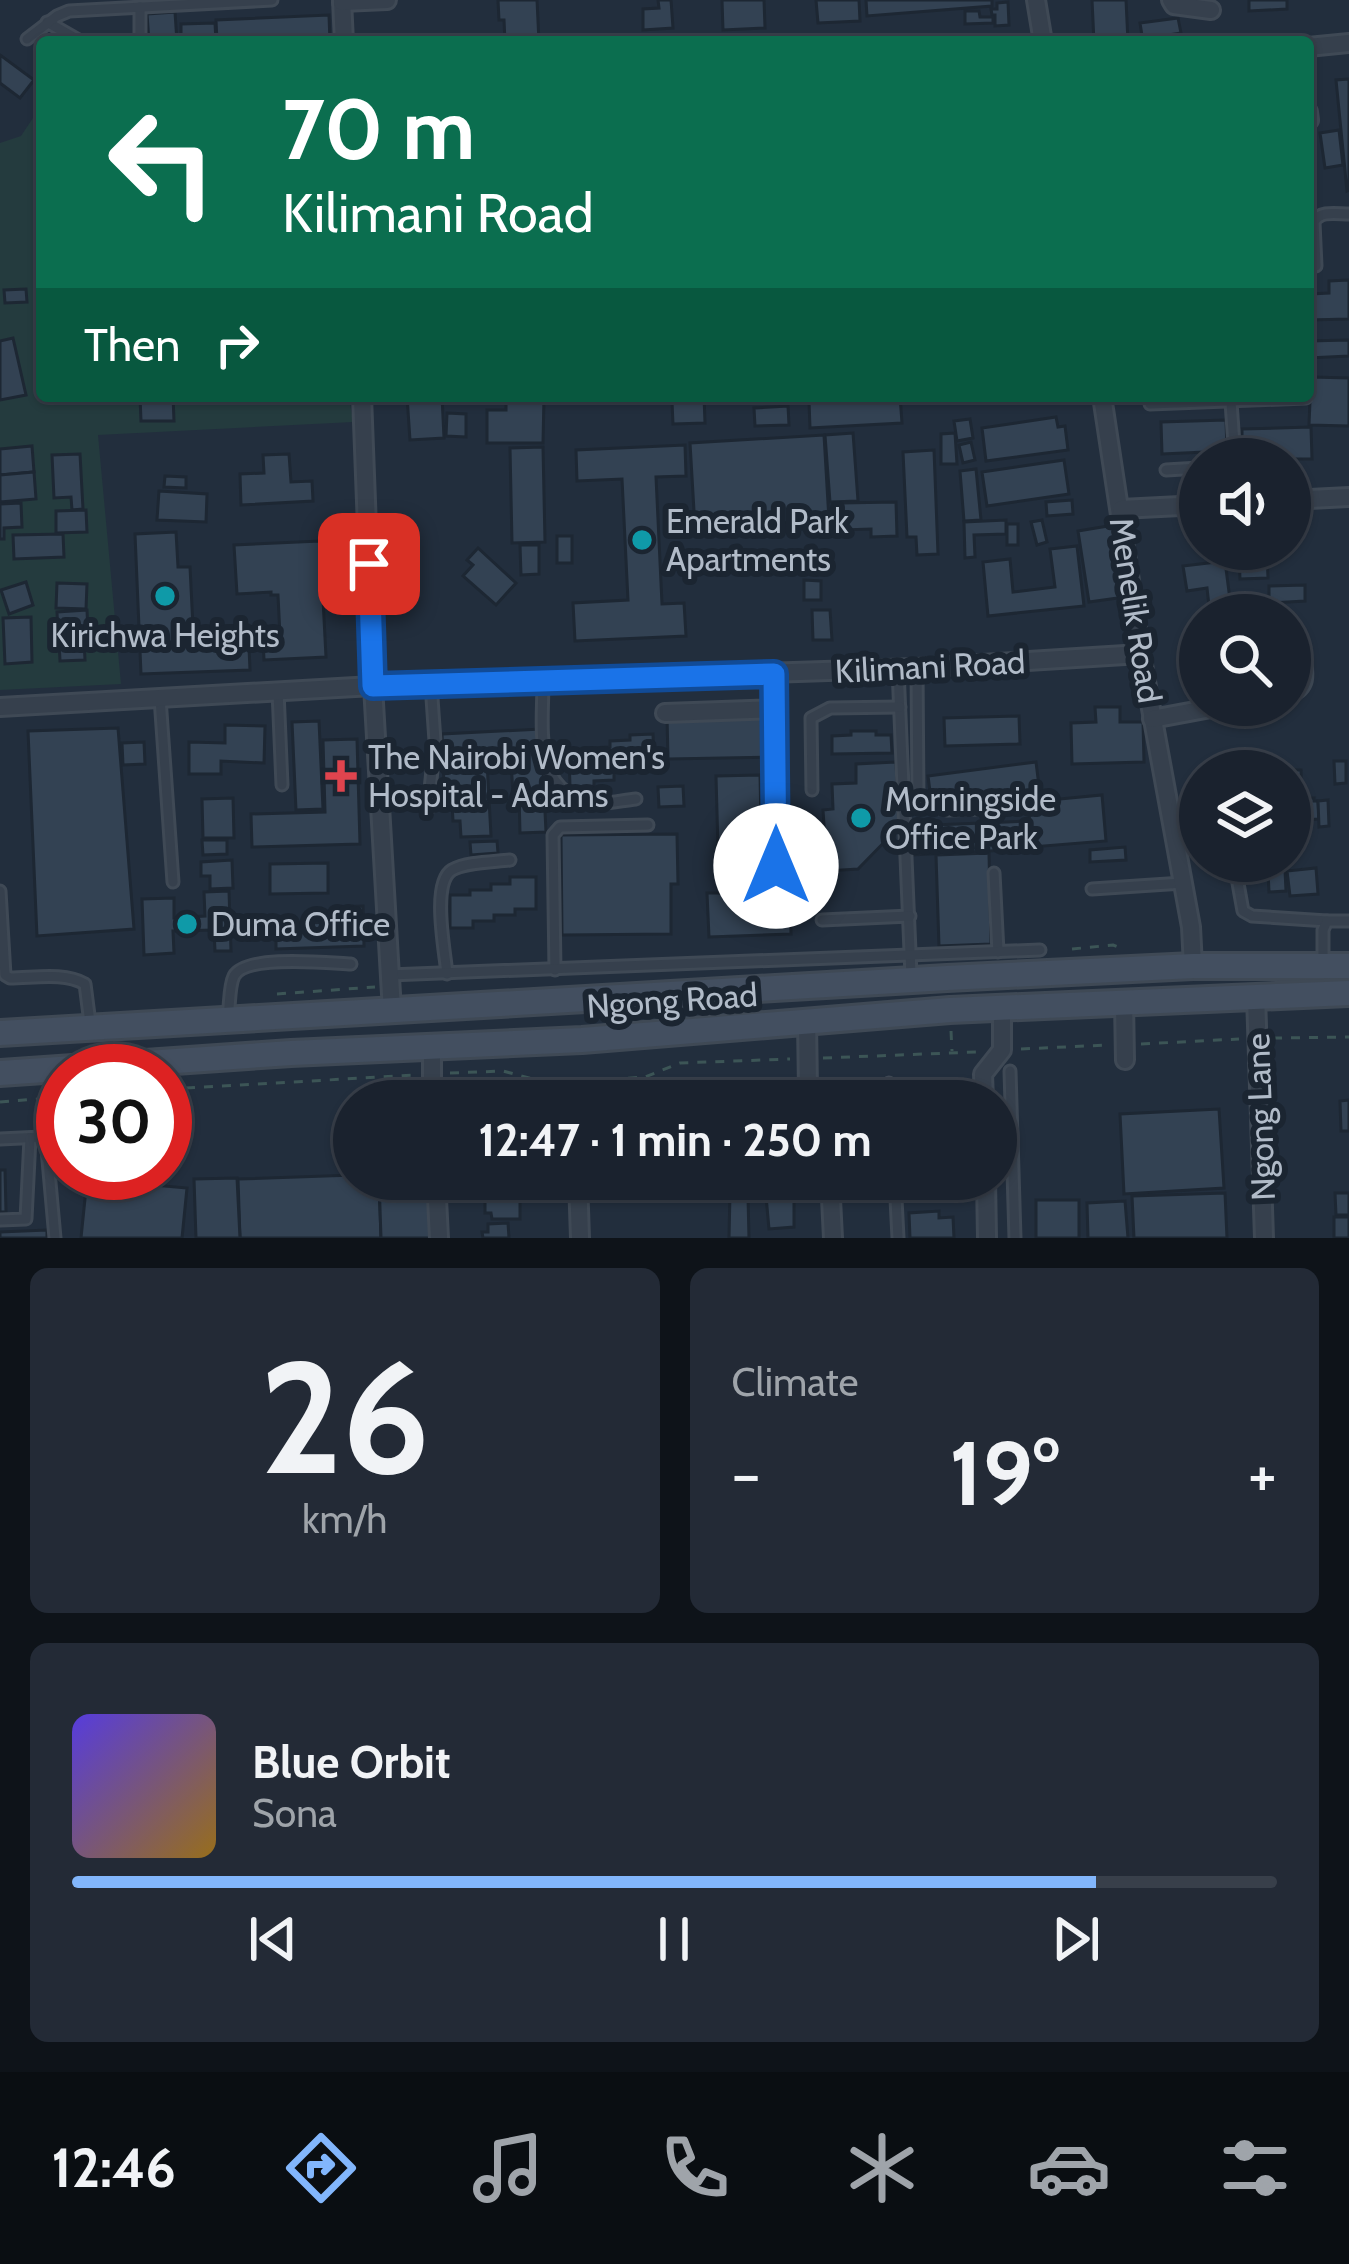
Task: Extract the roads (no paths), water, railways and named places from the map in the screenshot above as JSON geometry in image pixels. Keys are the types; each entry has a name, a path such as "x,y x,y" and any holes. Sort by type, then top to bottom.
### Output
{"main road":[{"path":"1220,966 1221,997"},
{"name":"Ngong Road","path":"0,1033 583,1001 910,968 1349,966"},
{"name":"Ngong Road","path":"192,1059 582,1040 1002,1007 1349,993"},
{"name":"Ngong Road","path":"0,1072 36,1069"}],"street":[{"path":"344,36 342,1 387,0"},
{"path":"1036,0 1042,36"},
{"path":"1171,0 1174,5 1211,10"},
{"path":"1314,46 1349,43"},
{"path":"362,402 392,1011"},
{"name":"Menelik Road","path":"1103,402 1141,654 1191,927 1193,966"},
{"path":"1311,499 1349,496"},
{"path":"1121,509 1179,506"},
{"name":"Kilimani Road","path":"0,707 373,686 907,669 1141,654"},
{"path":"774,674 776,866"},
{"path":"665,713 776,709"},
{"path":"1152,719 1179,714"},
{"name":"Ngong Lane","path":"1256,996 1264,1238"},
{"path":"1124,1001 1126,1052"},
{"path":"983,1080 1001,1050 1002,1007"},
{"path":"807,1022 808,1080"},
{"path":"432,1046 432,1080"},
{"path":"437,1200 439,1238"},
{"path":"579,1200 580,1238"},
{"path":"831,1200 833,1238"},
{"path":"986,1200 987,1238"}],"lane":[{"path":"27,39 69,11 272,0"},
{"path":"140,7 140,36"},
{"path":"47,22 72,36"},
{"path":"1316,266 1317,217 1349,214"},
{"path":"1150,404 1231,402 1234,438"},
{"path":"1166,470 1179,470"},
{"path":"907,669 900,707 910,968"},
{"path":"907,669 918,800 923,806 948,810 1009,808"},
{"path":"543,680 543,752 562,792 597,802 636,799"},
{"path":"428,809 434,741 431,684"},
{"path":"278,691 282,785"},
{"path":"160,698 173,882"},
{"path":"812,790 811,718 830,708 900,707"},
{"path":"555,970 553,835 560,827 648,825"},
{"path":"447,974 440,895 444,878 457,868 509,860"},
{"path":"994,873 998,952"},
{"path":"1238,882 1244,910 1252,916 1349,922"},
{"path":"1093,889 1184,884"},
{"path":"0,891 5,975 80,980 85,984 91,1028"},
{"path":"822,920 910,916"},
{"path":"1323,966 1327,921"},
{"path":"389,975 910,968 998,952 1040,950"},
{"path":"227,1021 233,978 244,967 278,962 351,964"},
{"path":"581,969 583,1001"},
{"path":"1010,1071 1015,1238"},
{"path":"0,1220 26,1219 30,1138"},
{"path":"0,1139 36,1138"},
{"path":"52,1200 55,1238"},
{"path":"896,1200 898,1238"}],"place":[{"name":"Emerald Park Apartments","path":"642,540"},
{"name":"Kirichwa Heights","path":"165,596"},
{"name":"The Nairobi Women's Hospital - Adams","path":"341,776"},
{"name":"Morningside Office Park","path":"861,818"},
{"name":"Duma Office","path":"187,924"}]}
